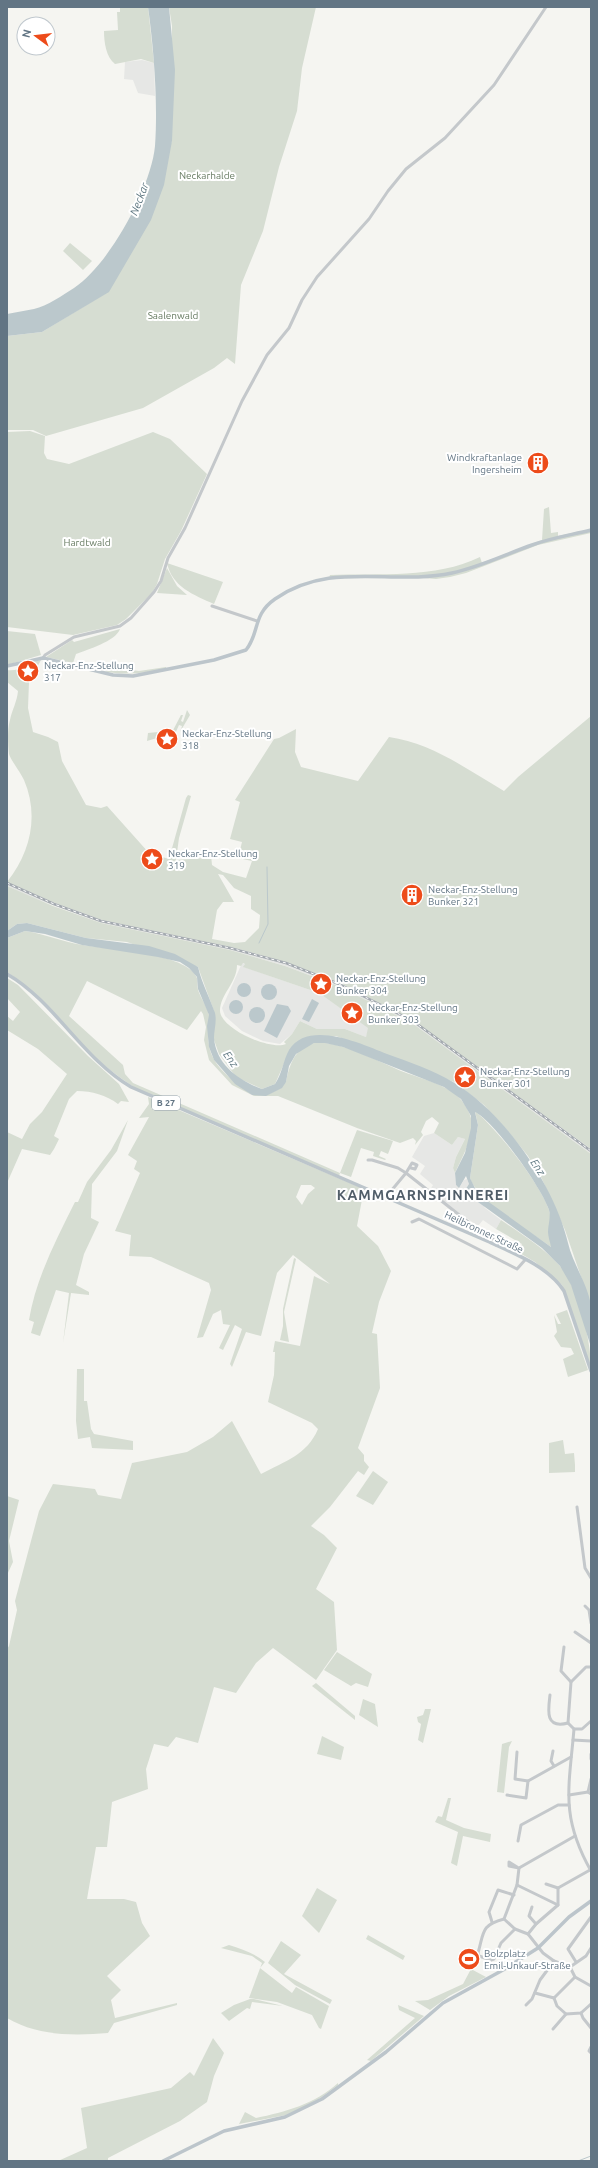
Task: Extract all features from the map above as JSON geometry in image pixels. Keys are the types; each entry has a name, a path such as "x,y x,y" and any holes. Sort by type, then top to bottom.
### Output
{"main road":[{"path":"7,666 43,658 126,676 199,663 244,651 249,644 262,611 276,599 297,587 325,578 433,576 453,573 533,544 591,530"},
{"name":"Heilbronner Straße","path":"7,974 27,988 94,1058 121,1081 147,1095 496,1245 538,1267 554,1278 564,1291 591,1371"},
{"path":"163,2161 224,2131 285,2117 309,2106 386,2052 443,2003 538,1948 569,1917 591,1901"}],"street":[{"path":"43,658 71,638 114,628 125,623 154,592 161,581 168,558 185,528 242,401 267,355 289,328 302,300 317,277 369,219 388,191 406,169 446,138 494,85 546,7"},
{"path":"212,606 257,621"},
{"path":"368,1160 398,1168 406,1173 486,1236 496,1240 496,1245"},
{"path":"386,1197 411,1168"},
{"path":"412,1222 419,1219 517,1269 526,1260"},
{"path":"449,1234 453,1226"},
{"path":"577,1507 585,1568 591,1578"},
{"path":"585,1606 589,1610 591,1623"},
{"path":"575,1632 591,1642"},
{"path":"564,1647 561,1671 571,1682 568,1723"},
{"path":"571,1682 590,1667"},
{"path":"550,1695 548,1714 551,1721 555,1723 568,1723 574,1729 582,1729 591,1721"},
{"path":"546,1884 558,1888 591,1870 575,1836 570,1821 569,1795 574,1729"},
{"path":"573,1740 591,1740"},
{"path":"553,1751 551,1761 554,1766"},
{"path":"517,1752 515,1778 528,1781 571,1757"},
{"path":"569,1795 590,1793 591,1779"},
{"path":"507,1795 526,1798 528,1781"},
{"path":"518,1841 521,1825 558,1805 569,1805"},
{"path":"515,1929 501,1943 494,1958 491,1960 479,1956 478,1953 484,1930 492,1922 504,1918 517,1885 518,1867 575,1836"},
{"path":"588,1864 591,1861"},
{"path":"517,1885 558,1904"},
{"path":"528,1934 536,1924 558,1904 558,1888"},
{"path":"492,1922 489,1912 498,1890 514,1895"},
{"path":"532,1907 529,1916 536,1924"},
{"path":"576,1962 568,1949 591,1917"},
{"path":"504,1918 515,1929 528,1934 538,1948 554,1961 570,1967 575,1977 591,1986"},
{"path":"570,1967 586,1956 591,1948"},
{"path":"526,2006 535,1993 540,1980 554,1961"},
{"path":"554,1998 575,1977"},
{"path":"535,1993 554,1998"},
{"path":"554,1998 557,2006 566,2014"},
{"path":"553,2029 566,2014 581,2013 591,2004"},
{"path":"581,2013 591,2028"},
{"path":"590,2052 591,2046"}],"shaded area":[{"path":"142,60 154,63 155,96 138,93 133,80 124,79 125,62"},
{"path":"7,882 55,903 102,920 231,947 286,962 340,983 393,1009 435,1035 591,1149 591,1154 412,1023 338,986 285,966 230,950 101,923 28,896 7,886"},
{"path":"242,963 245,964 244,967 319,993 369,1028 366,1037 345,1029 317,1029 300,1021 292,1034 280,1044 263,1041 242,1031 225,1016 222,1008"},
{"path":"434,1133 452,1145 458,1137 465,1139 456,1157 453,1168 456,1185 459,1188 464,1180 467,1179 485,1208 501,1220 496,1229 483,1220 478,1226 429,1192 433,1185 420,1174 425,1166 412,1157 424,1136"}],"green space":[{"path":"120,7 148,7 154,63 141,59 115,64 109,57 105,44 104,31 118,30 117,12 120,12"},
{"name":"Saalenwald","path":"169,7 316,7 302,68 297,111 279,167 263,231 241,285 235,364 227,358 214,368 143,408 46,436 33,430 7,430 7,336 42,332 106,293 172,141 172,26"},
{"path":"70,243 92,261 83,270 63,251"},
{"name":"Hardtwald","path":"30,431 45,436 44,453 47,459 69,464 153,432 170,439 207,474 181,531 165,559 157,584 152,593 126,619 117,625 73,635 7,627 7,432"},
{"path":"549,507 551,533 558,532 558,536 591,529 591,533 538,545 466,573 450,577 436,579 412,577 329,578 330,575 406,574 426,572 463,564 480,557 482,563 542,540 544,509"},
{"path":"167,563 223,582 214,604 185,589 179,584 170,571"},
{"path":"167,568 177,586 187,595 157,593"},
{"path":"120,629 107,641 76,654 73,663 46,657 72,640 74,642"},
{"path":"7,631 35,634 41,655 7,665"},
{"path":"41,660 29,682 28,708 33,732 58,742 62,761 86,805 101,808 107,806 149,853 169,859 186,798 188,795 191,796 179,838 176,860 204,858 211,855 212,865 223,872 246,878 252,861 238,858 242,842 230,839 240,802 235,800 274,739 296,729 295,752 301,767 358,781 389,737 405,740 449,758 504,791 518,777 591,716 591,1149 414,1021 340,983 286,962 231,947 102,920 55,903 7,882 22,858 27,846 32,820 29,793 21,774 9,754 8,728 18,691 7,682 7,670 16,670","holes":["218,874 223,875 234,888 251,896 251,909 260,915 259,928 245,942 234,943 212,939 217,910 223,902 234,902"]},
{"path":"102,667 139,671 166,667 166,669 127,674 103,671"},
{"path":"187,710 190,715 180,732 182,726 179,725 170,745 158,743 157,738 147,741 148,733 158,732 163,737 170,736 181,715 183,715 181,721 183,722"},
{"path":"7,886 53,906 101,923 230,950 285,966 338,986 412,1023 591,1154 591,1306 565,1230 542,1179 528,1156 484,1105 454,1082 336,1036 290,1050 275,1084 262,1089 236,1077 219,1054 214,1040 214,1011 198,967 127,942 86,938 27,923 17,924 7,931","holes":["243,963 245,964 243,967 319,993 368,1028 366,1037 345,1029 317,1029 300,1021 292,1034 284,1042 286,1044 270,1044 248,1037 237,1031 223,1018 220,1011 223,999 234,977 237,965 241,966"]},
{"path":"25,931 76,944 146,954 179,963 191,970 197,978 198,990 209,1015 209,1042 211,1053 220,1068 232,1080 252,1095 232,1085 209,1060 204,1040 206,1027 201,1011 187,1030 87,981 69,1016 123,1065 125,1074 133,1083 340,1173 339,1176 135,1088 109,1069 94,1056 31,990 7,972 7,938"},
{"path":"7,978 18,985 88,1056 119,1084 129,1102 121,1101 118,1104 99,1094 77,1091 69,1099 54,1136 59,1139 50,1155 22,1149 7,1183 7,1132 22,1139 30,1124 42,1112 67,1074 38,1049 7,1030 7,1016 13,1021 20,1012 7,998"},
{"path":"314,1043 334,1044 358,1052 401,1071 448,1089 457,1095 465,1106 470,1115 472,1129 468,1145 455,1173 453,1168 456,1157 465,1139 458,1137 452,1145 434,1133 439,1123 432,1117 426,1121 421,1132 423,1135 415,1145 416,1141 413,1138 400,1143 357,1128 278,1096 252,1095 286,1082 294,1058 307,1045"},
{"path":"148,1097 364,1189 357,1226 378,1246 391,1271 379,1302 372,1333 377,1334 380,1388 358,1448 364,1455 364,1461 369,1467 364,1475 358,1471 330,1507 311,1526 324,1535 337,1548 316,1589 334,1602 337,1650 316,1680 273,1648 256,1663 236,1693 214,1687 198,1743 176,1737 168,1747 154,1744 146,1769 148,1789 112,1802 107,1847 96,1847 87,1899 124,1899 136,1902 142,1923 150,1936 107,1976 121,1990 111,2000 115,2018 177,2003 177,2005 114,2023 108,2033 56,2033 31,2028 7,2018 7,1649 17,1610 15,1601 39,1511 53,1484 95,1489 98,1495 121,1499 132,1463 187,1452 213,1437 232,1421 261,1474 287,1461 301,1451 308,1445 318,1429 312,1423 268,1402 274,1375 275,1352 273,1352 275,1341 300,1346 314,1276 330,1284 293,1255 277,1273 261,1336 246,1332 232,1367 230,1364 242,1329 235,1325 223,1350 219,1348 230,1325 223,1324 221,1310 213,1314 203,1337 197,1338 211,1290 209,1283 151,1257 129,1256 131,1235 115,1231 140,1173 134,1169 137,1161 128,1155 149,1117 139,1118 149,1104","holes":["301,1185 311,1185 315,1188 308,1194 302,1205 296,1197"]},
{"path":"475,1111 506,1143 537,1186 550,1214 551,1247 505,1216 483,1197 475,1187 470,1178 478,1125"},
{"path":"128,1120 117,1151 92,1184 91,1218 99,1222 84,1254 76,1285 89,1292 89,1295 71,1293 63,1343 69,1293 56,1290 40,1336 31,1333 34,1322 29,1320 32,1304 36,1289 54,1245 75,1202 78,1202 87,1182 111,1150"},
{"path":"357,1130 393,1141 388,1154 381,1151 379,1156 386,1159 385,1160 373,1156 374,1152 361,1148 351,1177 340,1173"},
{"path":"501,1220 546,1252 553,1258 566,1275 572,1286 582,1314 589,1343 591,1367 562,1285 535,1262 518,1252 522,1244 496,1229"},
{"path":"294,1258 296,1259 284,1312 289,1342 280,1340 283,1326 283,1309"},
{"path":"567,1310 588,1370 568,1377 563,1359 574,1354 571,1348 561,1347 554,1336 557,1332 554,1315 558,1324 561,1324 556,1314"},
{"path":"77,1369 84,1369 84,1401 87,1401 91,1429 94,1434 133,1441 133,1450 92,1448 90,1437 78,1439 76,1421"},
{"path":"563,1440 565,1454 574,1453 575,1472 549,1473 549,1443"},
{"path":"373,1471 388,1482 373,1505 356,1496"},
{"path":"7,1496 19,1500 9,1541 13,1562 7,1575"},
{"path":"337,1652 372,1674 368,1687 356,1683 351,1686 324,1670"},
{"path":"316,1683 355,1716 355,1720 312,1686"},
{"path":"363,1699 375,1704 378,1727 359,1715"},
{"path":"425,1709 431,1709 423,1743 418,1740 421,1724 418,1722 417,1717 423,1715"},
{"path":"322,1736 344,1747 341,1760 317,1754"},
{"path":"512,1741 509,1747 504,1793 497,1792 502,1744"},
{"path":"448,1798 451,1798 446,1820 464,1828 491,1834 490,1842 463,1836 457,1866 451,1863 458,1832 435,1822 438,1816 442,1817"},
{"path":"317,1888 337,1900 319,1933 302,1916"},
{"path":"368,1935 405,1956 403,1960 366,1939"},
{"path":"281,1941 301,1955 284,1974 332,2000 330,2004 295,1985 268,1963"},
{"path":"229,1945 252,1954 265,1962 260,1968 262,1963 252,1956 221,1948"},
{"path":"260,1968 292,1993 296,1987 329,2006 321,2029 312,2015 277,2002 249,1998"},
{"path":"471,1969 486,1977 449,1996 430,2010 415,2001 428,2000 463,1984"},
{"path":"250,1999 283,2006 252,2002 250,2009 247,2008 229,2021 221,2013 234,2005"},
{"path":"398,2005 424,2016 371,2061 367,2060 415,2018 399,2010"},
{"path":"213,2038 224,2053 214,2076 207,2102 180,2121 108,2158 108,2161 58,2161 87,2148 81,2108 171,2088 190,2072 194,2076"},
{"path":"338,2083 338,2085 315,2102 286,2115 239,2124 245,2112 256,2118 289,2110 310,2102"}],"water":[{"name":"Neckar","path":"148,7 169,7 175,70 172,141 164,185 151,220 109,292 42,332 7,336 7,314 34,309 55,300 74,288 101,262 126,224 146,183 152,163 156,129 155,76"},
{"path":"27,923 86,938 149,946 175,954 198,967 216,1016 214,1038 219,1056 230,1071 254,1086 262,1089 275,1084 289,1050 298,1041 309,1036 322,1035 350,1040 421,1066 453,1082 472,1095 491,1112 525,1152 552,1198 570,1251 589,1297 592,1315 591,1347 571,1285 560,1266 542,1248 464,1192 469,1184 466,1176 459,1188 456,1185 455,1173 465,1153 471,1128 471,1116 461,1099 444,1087 343,1047 325,1043 314,1043 296,1054 289,1066 286,1082 282,1088 266,1096 252,1095 235,1084 214,1060 209,1047 207,1026 209,1015 198,989 197,977 189,968 180,962 82,945 45,934 25,931 7,938 7,931 17,924","holes":["475,1112 483,1118 505,1141 528,1172 545,1200 550,1213 548,1232 551,1247 477,1192 470,1178 478,1125"]},
{"path":"241,983 247,983 251,987 251,993 247,997 241,997 237,993 237,987"},
{"path":"266,984 272,984 277,989 275,998 272,1000 266,1000 261,995 261,989"},
{"path":"312,999 319,1003 309,1022 302,1019"},
{"path":"233,1000 239,1000 243,1004 243,1010 239,1014 233,1014 229,1010 229,1004"},
{"path":"277,1004 288,1006 291,1011 277,1038 264,1031"},
{"path":"254,1007 260,1007 265,1012 263,1021 260,1023 254,1023 249,1018 249,1012"}],"waterway":[{"path":"259,943 268,924 267,867"},
{"path":"578,2161 591,2156"}],"railway":[{"path":"7,883 54,904 101,921 230,948 286,963 339,984 413,1021 591,1151"}],"place":[{"name":"Windkraftanlage Ingersheim","path":"538,463"},
{"name":"Neckar-Enz-Stellung 317","path":"28,671"},
{"name":"Neckar-Enz-Stellung 318","path":"167,739"},
{"name":"Neckar-Enz-Stellung 319","path":"152,859"},
{"name":"Neckar-Enz-Stellung Bunker 321","path":"412,895"},
{"name":"Neckar-Enz-Stellung Bunker 304","path":"321,984"},
{"name":"Neckar-Enz-Stellung Bunker 303","path":"352,1013"},
{"name":"Neckar-Enz-Stellung Bunker 301","path":"465,1077"},
{"name":"Bolzplatz Emil-Unkauf-Straße","path":"469,1959"}],"district":[{"name":"KAMMGARNSPINNEREI","path":"423,1195"}],"park label":[{"name":"Neckarhalde","path":"207,175"}],"water label":[{"name":"Enz","path":"231,1059"},
{"name":"Enz","path":"538,1167"}]}
